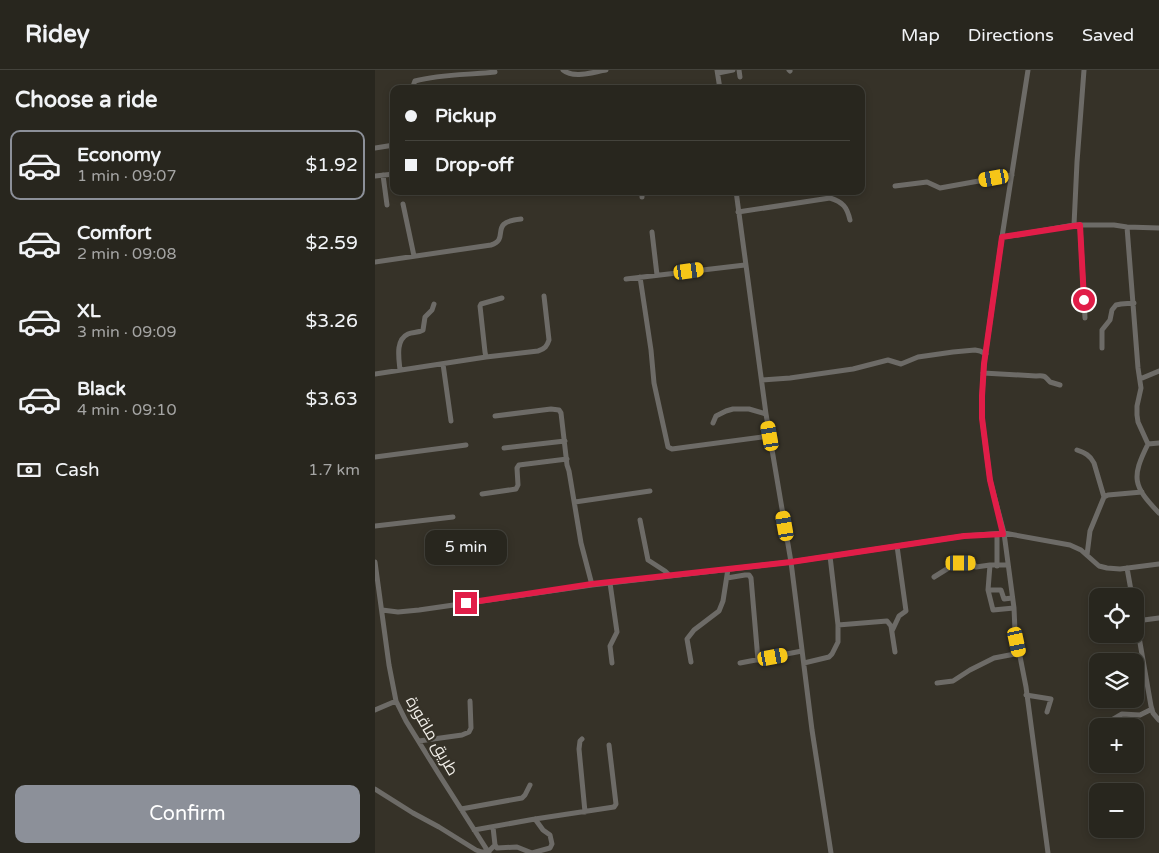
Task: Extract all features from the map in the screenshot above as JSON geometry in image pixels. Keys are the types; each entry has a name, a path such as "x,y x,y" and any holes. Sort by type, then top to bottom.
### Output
{"street":[{"path":"563,70 570,74 576,74 606,70"},
{"path":"719,85 717,72 733,70"},
{"path":"739,70 740,77"},
{"path":"1028,70 983,373 982,418 990,480 1003,534 1014,608 1015,632 1026,687 1048,853"},
{"path":"1085,70 1077,162 1077,225 1085,318"},
{"path":"414,85 415,82 436,77 495,72"},
{"path":"375,148 390,146"},
{"path":"375,176 390,174"},
{"path":"383,175 387,205"},
{"path":"895,186 927,182 940,188 1012,175"},
{"path":"737,195 766,414 791,562 831,853"},
{"path":"739,212 830,198 838,201 846,208 850,220"},
{"path":"403,204 414,256"},
{"path":"375,262 495,244 499,240 503,224 510,220 521,219"},
{"path":"1002,237 1077,225 1159,228"},
{"path":"1127,227 1141,391 1137,415 1148,444 1136,476 1141,492 1159,512"},
{"path":"652,232 657,275"},
{"path":"626,279 745,264"},
{"path":"640,277 654,383 668,447 672,449 770,436"},
{"path":"375,374 538,351 546,347 549,340 544,296"},
{"path":"487,357 480,306 481,304 502,298"},
{"path":"1102,348 1102,330 1110,320 1111,310 1116,305 1134,303"},
{"path":"400,370 400,342 402,338 408,334 423,330 425,316 432,310 434,304"},
{"path":"762,380 853,369 888,360 901,364 918,357 953,352 975,350 986,354"},
{"path":"443,364 451,421"},
{"path":"1140,379 1159,371"},
{"path":"983,373 1044,375 1050,382 1060,385"},
{"path":"495,416 556,409 561,413 581,543 592,584"},
{"path":"713,423 716,416 720,413 733,410 749,409 766,414"},
{"path":"504,448 565,441"},
{"path":"1148,444 1159,443"},
{"path":"375,457 466,445"},
{"path":"1077,450 1087,454 1094,463 1103,497 1089,531 1087,555"},
{"path":"481,494 518,488 517,468 519,464 567,459"},
{"path":"575,502 650,491"},
{"path":"1103,497 1141,492"},
{"path":"375,526 453,517"},
{"path":"640,520 648,560 669,575"},
{"path":"997,534 997,566"},
{"path":"382,610 398,612 419,610 592,584 791,562 964,536 997,534 1071,545 1081,550 1103,568 1113,569 1159,564"},
{"path":"892,631 899,616 906,612 897,546"},
{"path":"804,663 829,657 838,642 838,625 830,556"},
{"name":"طريق ماقورة","path":"375,562 396,701 406,721 488,852"},
{"path":"934,577 955,564 973,563 976,567 1007,565"},
{"path":"990,566 987,590 993,610 1014,608"},
{"path":"1127,568 1131,588"},
{"path":"691,662 687,639 694,630 719,611 723,601 728,569"},
{"path":"727,578 745,575 749,575 751,578 758,660"},
{"path":"610,583 617,632 610,646 612,663"},
{"path":"987,590 1001,590 1004,599 1012,598"},
{"path":"1144,620 1159,618"},
{"path":"838,625 887,621 891,626 895,652"},
{"path":"1140,643 1152,709 1159,720"},
{"path":"740,663 802,652"},
{"path":"937,683 953,681 994,658 1020,653"},
{"path":"1026,695 1051,699 1047,712"},
{"path":"419,741 462,735 469,732 471,728 470,700"},
{"path":"375,710 396,701"},
{"path":"1115,718 1122,714 1141,715 1152,709"},
{"path":"582,739 579,749 585,812"},
{"path":"474,830 614,807 617,804 609,745"},
{"path":"461,810 518,800 525,795 530,785"},
{"path":"375,789 413,814 439,827 476,850 488,852 495,845"},
{"path":"495,845 497,848 517,847 532,853 550,848 552,844 550,835 543,830 535,819"},
{"path":"493,827 495,845"}],"route":[{"path":"466,603 592,584 791,562 964,536 1003,534 990,480 982,418 983,373 1002,237 1080,225 1084,300"}]}
